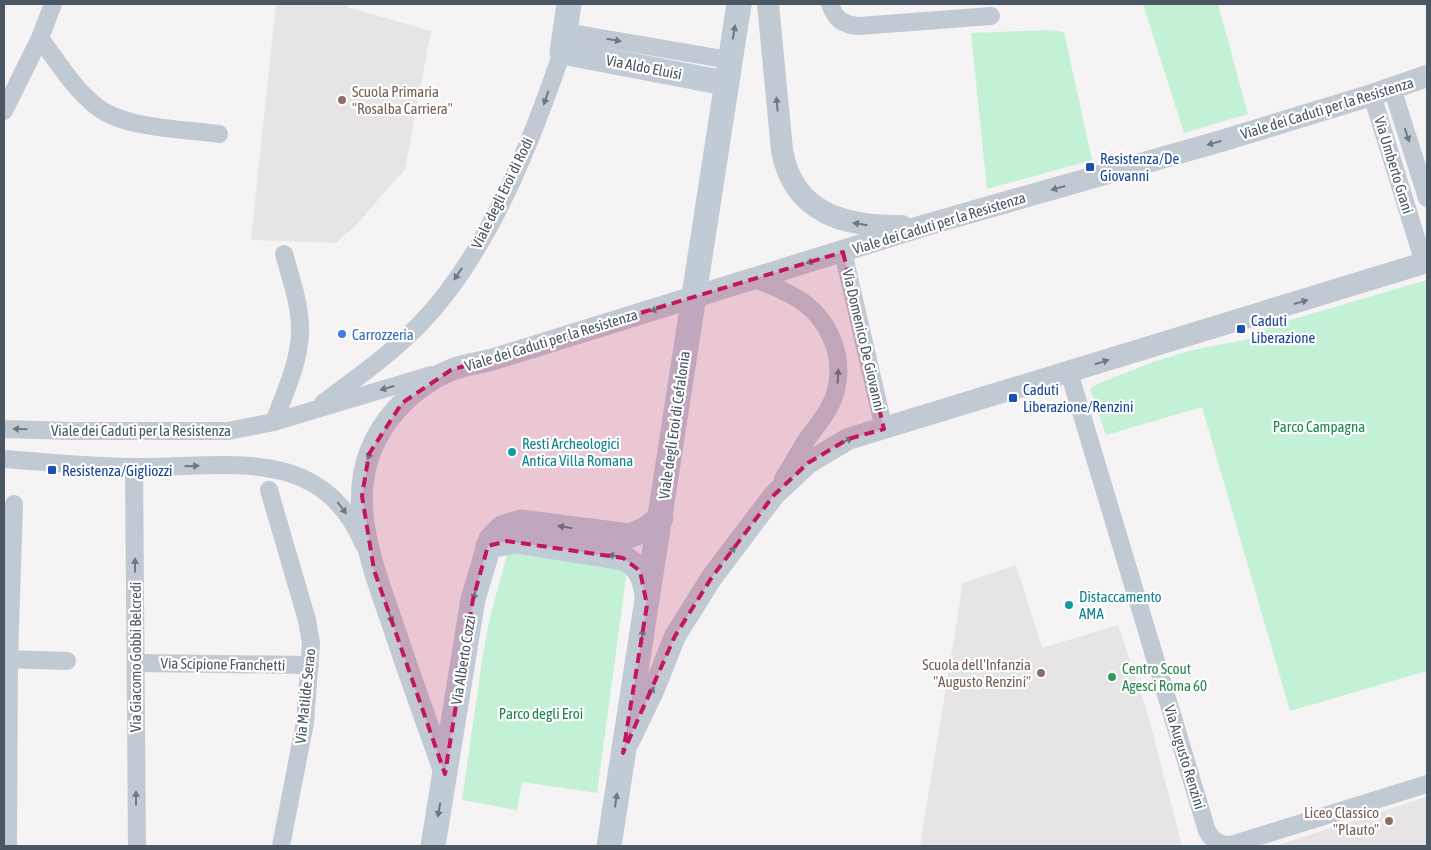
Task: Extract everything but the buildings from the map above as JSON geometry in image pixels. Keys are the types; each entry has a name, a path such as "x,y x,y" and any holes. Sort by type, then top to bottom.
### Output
{"main road":[{"name":"Viale degli Eroi di Rodi","path":"564,42 569,4"},
{"name":"Viale degli Eroi di Cefalonia","path":"610,846 727,72 739,4"},
{"name":"Via Aldo Eluisi","path":"564,42 727,72"},
{"name":"Via Alberto Cozzi","path":"445,774 473,599 488,546 496,533 512,524 540,524 628,536 644,530 661,518"},
{"path":"488,546 516,541 623,558 633,563 643,577 647,606"},
{"path":"433,846 445,774"}],"street":[{"path":"5,103 40,38 53,4"},
{"path":"768,4 784,164 798,189 807,200 822,211 855,224 875,226 926,225"},
{"path":"830,4 837,18 842,23 860,26 991,16"},
{"path":"40,38 83,93 103,111 132,121 219,134"},
{"name":"Viale degli Eroi di Rodi","path":"313,410 400,343 444,296 484,236 537,122 564,42"},
{"name":"Viale dei Caduti per la Resistenza","path":"4,429 208,432 274,422 491,360 926,225 1221,141 1382,92 1427,76"},
{"name":"Via Umberto Grani","path":"1382,92 1427,198"},
{"name":"Via Umberto Grani","path":"1382,92 1425,263"},
{"name":"Via Domenico De Giovanni","path":"844,252 884,429"},
{"path":"274,422 293,368 300,332 295,294 284,254"},
{"path":"774,495 808,463 848,439 1425,263"},
{"path":"623,753 654,689 675,636 712,576 774,495 831,404 838,384 839,364 834,342 826,325 813,310 796,297 754,279"},
{"name":"Viale dei Caduti per la Resistenza","path":"374,570 363,518 362,496 363,472 369,454 388,419 402,403 423,386 451,370"},
{"name":"Via Augusto Renzini","path":"1069,372 1207,831 1213,840 1223,845 1231,845 1427,784"},
{"name":"Viale dei Caduti per la Resistenza","path":"4,459 134,468 260,467 277,469 300,476 324,489 343,508 362,541 374,570 445,774"},
{"name":"Via Giacomo Gobbi Belcredi","path":"134,468 137,846"},
{"name":"Via Matilde Serao","path":"269,490 309,630 310,665 304,731 281,846"},
{"path":"8,846 6,659 14,504"},
{"path":"6,659 67,661"},
{"name":"Via Scipione Franchetti","path":"136,663 310,665"}],"highlighted area":[{"path":"843,252 884,429 848,439 808,463 774,495 712,577 675,636 623,753 647,605 640,571 623,558 507,541 488,546 473,599 445,774 374,570 362,496 369,454 402,403 451,370"}],"shaded area":[{"name":"Scuola Primaria \"Rosalba Carriera\"","path":"276,4 347,4 347,7 431,31 405,169 358,223 336,243 251,240"},
{"path":"1016,565 1042,648 1118,625 1148,715 1182,846 920,846 963,583"},
{"name":"Liceo Classico \"Plauto\"","path":"1427,797 1427,846 1275,846"}],"green space":[{"path":"1143,4 1218,4 1248,114 1184,133"},
{"path":"1050,30 1064,32 1092,160 987,189 971,33"},
{"name":"Parco Campagna","path":"1427,280 1427,671 1290,711 1202,407 1106,435 1090,389 1097,384 1153,362 1192,350 1255,338 1267,327"},
{"name":"Parco degli Eroi","path":"517,553 627,570 597,793 522,782 517,810 462,800 489,621 507,555"}],"place":[{"name":"Scuola Primaria \"Rosalba Carriera\"","path":"342,100"},
{"name":"Resistenza/De Giovanni","path":"1090,167"},
{"name":"Caduti Liberazione","path":"1241,329"},
{"name":"Carrozzeria","path":"342,334"},
{"name":"Caduti Liberazione/Renzini","path":"1013,398"},
{"name":"Resti Archeologici Antica Villa Romana","path":"512,452"},
{"name":"Resistenza/Gigliozzi","path":"52,470"},
{"name":"Distaccamento AMA","path":"1069,605"},
{"name":"Scuola dell'Infanzia \"Augusto Renzini\"","path":"1041,673"},
{"name":"Centro Scout Agesci Roma 60","path":"1112,677"},
{"name":"Liceo Classico \"Plauto\"","path":"1389,821"}]}
